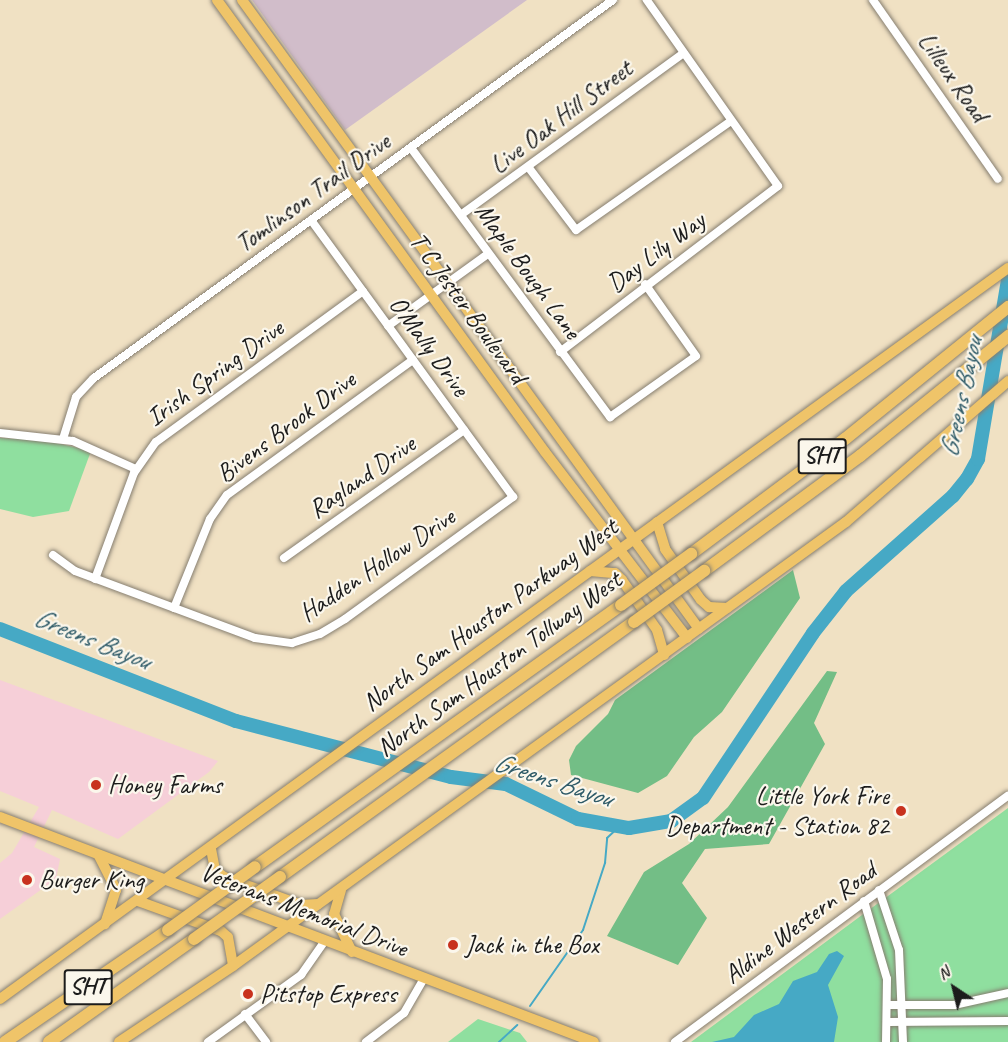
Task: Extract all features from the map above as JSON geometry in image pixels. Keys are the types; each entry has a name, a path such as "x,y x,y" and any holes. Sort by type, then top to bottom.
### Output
{"highway":[{"name":"North Sam Houston Tollway West","path":"5,1042 168,930 691,554 845,439 1008,307"},
{"name":"North Sam Houston Tollway West","path":"49,1042 704,571 860,456 1008,336"}],"main road":[{"name":"T C Jester Boulevard","path":"217,0 504,396 687,638"},
{"name":"T C Jester Boulevard","path":"242,0 446,284 699,629"},
{"path":"234,24 251,12"},
{"name":"North Sam Houston Parkway West","path":"0,999 211,849 287,791 1008,268"},
{"path":"119,1042 233,966 846,522 1008,381"},
{"path":"504,396 520,385"},
{"path":"657,522 665,549 701,600 718,609 729,607"},
{"path":"590,571 615,573 622,580 657,630 664,655"},
{"name":"Veterans Memorial Drive","path":"0,817 424,980 594,1042"},
{"path":"211,849 215,870 224,877 301,905 319,903"},
{"path":"99,856 116,890 104,925"},
{"path":"344,886 334,914 352,952"},
{"path":"138,901 221,931 228,937 233,966"}],"street":[{"name":"Tomlinson Trail Drive","path":"63,439 76,397 94,378 613,0"},
{"path":"529,168 576,230 731,121 647,0"},
{"name":"Lilleux Road","path":"873,0 998,179"},
{"name":"Live Oak Hill Street","path":"462,214 529,168 684,53"},
{"name":"Day Lily Way","path":"560,352 645,284 778,186 731,121"},
{"name":"Maple Bough Lane","path":"411,148 610,417 696,356 645,284"},
{"name":"O'Mally Drive","path":"311,220 513,497"},
{"path":"388,326 488,254"},
{"name":"Irish Spring Drive","path":"95,579 136,469 146,452 173,427 363,291"},
{"name":"Bivens Brook Drive","path":"174,608 210,519 227,495 413,360"},
{"name":"Ragland Drive","path":"284,558 464,430"},
{"path":"0,433 63,439 90,446 136,469"},
{"name":"Hadden Hollow Drive","path":"53,555 66,566 95,579 269,642 308,639 345,619 513,497"},
{"name":"Aldine Western Road","path":"675,1042 1008,796"},
{"path":"879,890 899,950 904,1005 903,1042"},
{"path":"864,901 887,979 889,1005 886,1042"},
{"path":"208,1042 301,975 324,942"},
{"path":"366,1042 404,1013 424,980"},
{"path":"889,1005 954,1005 1008,993"},
{"path":"954,1005 954,1020"},
{"path":"245,1014 266,1042"},
{"path":"888,1022 1008,1021"}],"shaded area":[{"path":"252,0 527,0 345,130"},
{"path":"0,680 218,761 209,772 118,839 52,810 34,847 60,859 56,879 0,919 0,863 12,853 39,807 0,791"}],"green space":[{"path":"0,438 44,440 91,451 69,511 33,517 0,509"},
{"path":"793,570 800,598 722,712 694,737 667,776 638,793 571,775 569,760 576,746 608,714 615,700"},
{"path":"827,671 837,672 814,723 825,744 769,844 705,849 682,883 707,918 678,965 607,936 644,872 689,844 728,807"},
{"path":"1008,808 1008,1042 691,1042 862,915"},
{"path":"478,1019 520,1033 527,1042 448,1042"}],"water":[{"path":"837,951 844,956 828,985 838,1017 834,1042 712,1042 734,1037 754,1015 779,1004 793,981 817,972 829,954"}],"waterway":[{"name":"Greens Bayou","path":"0,629 236,721 451,777 506,784 578,819 629,828 671,821 703,798 813,633 846,591 953,496 967,479 978,459 1008,280"},
{"path":"530,1006 583,930 605,863 607,838 620,826"},
{"path":"499,1042 517,1025"}],"place":[{"name":"Honey Farms","path":"96,785"},
{"name":"Little York Fire Department - Station 82","path":"901,811"},
{"name":"Burger King","path":"27,880"},
{"name":"Jack in the Box","path":"453,945"},
{"name":"Pitstop Express","path":"248,994"}]}
